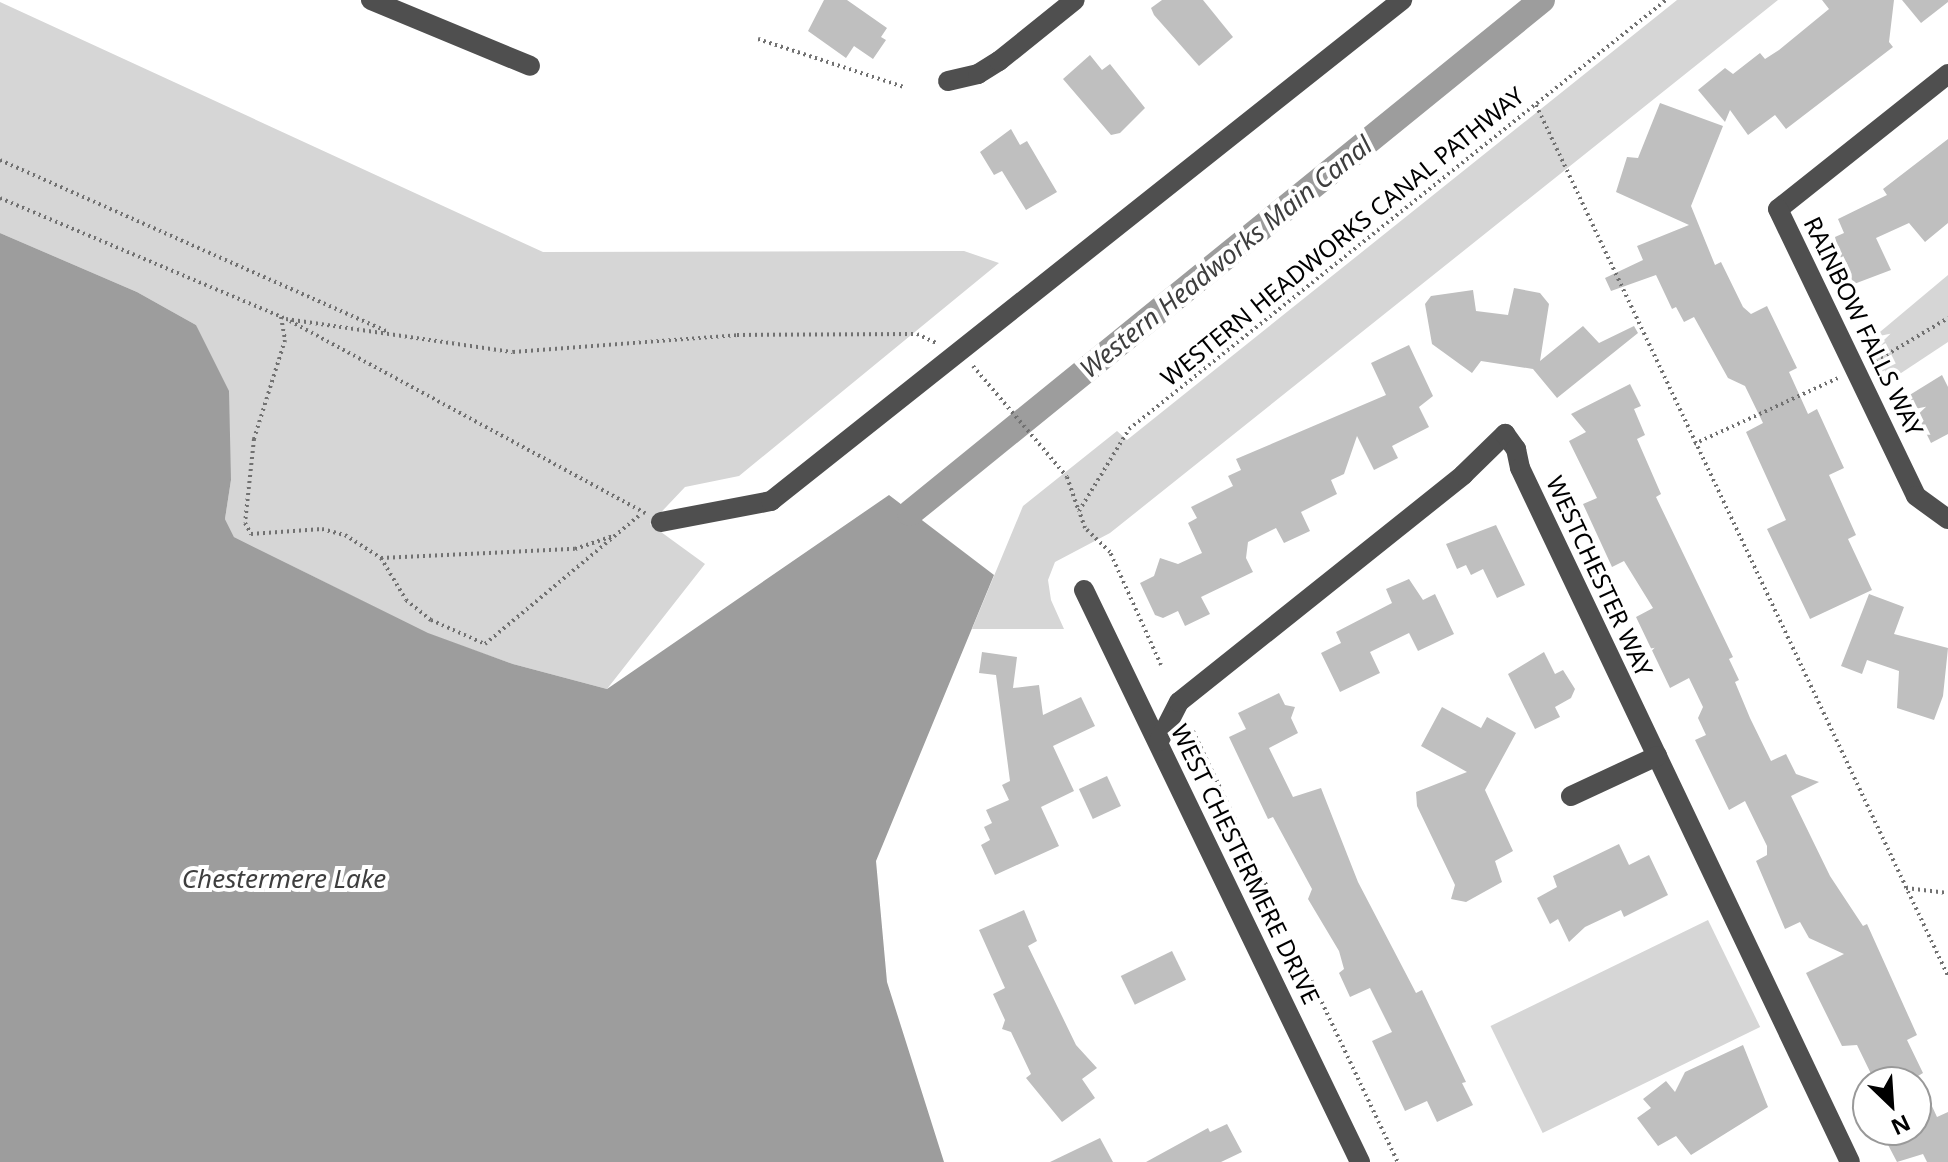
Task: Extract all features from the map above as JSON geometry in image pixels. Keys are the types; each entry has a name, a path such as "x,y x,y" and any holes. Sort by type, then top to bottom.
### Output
{"street":[{"path":"371,0 409,8 530,66"},
{"path":"948,81 978,74 999,61 1075,0"},
{"path":"652,517 771,501 962,354 1402,0"},
{"name":"RAINBOW FALLS WAY","path":"1948,74 1778,209 1916,496 1948,519"},
{"name":"WESTCHESTER WAY","path":"1159,741 1179,702 1463,475 1505,434 1516,449 1520,468 1845,1160"},
{"name":"WEST CHESTERMERE DRIVE","path":"1084,590 1360,1162"},
{"path":"1571,796 1657,756"}],"path":[{"name":"WESTERN HEADWORKS CANAL PATHWAY","path":"1079,511 1129,429 1666,0"},
{"path":"758,39 904,87"},
{"path":"1536,105 1948,976"},
{"path":"0,160 394,335"},
{"path":"0,198 281,317 652,517"},
{"path":"281,317 513,352 737,335 917,334 962,354 1067,477 1085,528 1110,552 1161,665"},
{"path":"281,317 285,340 254,439 245,523 251,534 334,532 381,558 406,600 431,620 485,644 618,533"},
{"path":"1876,361 1948,318"},
{"path":"1694,444 1840,377"},
{"path":"381,558 575,549 652,517"},
{"path":"1193,731 1398,1162"},
{"path":"1906,888 1948,893"}],"shaded area":[{"path":"1677,0 1778,0 1110,533 1055,562 1048,580 1051,600 1064,629 972,629 1023,506 1117,431 1127,440"},
{"path":"0,2 543,252 964,251 999,263 739,476 685,487 650,524 705,564 607,689 513,664 428,634 234,537 225,519 231,480 196,325 137,292 0,233"},
{"path":"1948,275 1948,342 1886,383 1868,342"},
{"path":"1708,920 1760,1027 1543,1133 1490,1026"}],"water":[{"name":"Chestermere Lake","path":"0,233 137,292 196,325 229,391 231,480 225,519 234,537 428,633 513,664 607,689 889,495 994,575 876,861 887,982 944,1162 0,1162"}],"building":[{"path":"824,0 847,0 887,28 881,37 886,40 873,59 854,46 846,58 808,31"},
{"path":"1162,0 1203,0 1233,37 1199,66 1154,15 1151,8"},
{"path":"1822,0 1894,0 1889,42 1893,47 1786,129 1775,115 1748,135 1730,110 1725,122 1698,90 1725,68 1733,74 1760,53 1765,59 1779,50 1829,9"},
{"path":"1902,0 1948,0 1948,2 1921,23"},
{"path":"1090,55 1102,70 1110,64 1145,108 1120,133 1111,135 1063,79"},
{"path":"1660,103 1723,126 1691,206 1715,265 1721,262 1743,307 1751,314 1767,306 1797,368 1789,372 1808,414 1817,409 1844,468 1829,475 1856,535 1848,539 1872,590 1810,619 1767,529 1786,520 1746,432 1763,423 1745,386 1728,378 1694,317 1684,322 1676,307 1672,309 1656,275 1611,291 1605,278 1643,260 1637,246 1689,225 1616,192 1627,157 1638,158"},
{"path":"1011,129 1020,145 1027,141 1057,192 1026,210 1002,171 994,175 980,152"},
{"path":"1948,139 1948,223 1925,242 1909,223 1876,238 1891,270 1854,284 1839,254 1835,237 1844,233 1838,219 1887,195 1883,189"},
{"path":"1514,288 1540,293 1549,304 1540,361 1583,326 1599,343 1634,326 1638,333 1557,398 1533,369 1481,361 1472,373 1432,344 1425,304 1431,296 1473,290 1476,311 1508,315"},
{"path":"1409,345 1433,396 1419,407 1429,427 1392,446 1398,458 1374,470 1357,436 1344,474 1331,480 1337,494 1301,512 1310,531 1284,543 1276,528 1248,542 1246,558 1253,572 1201,597 1210,614 1185,626 1178,611 1163,618 1155,615 1140,583 1154,576 1160,558 1178,564 1202,553 1188,523 1197,518 1191,507 1233,486 1228,476 1241,470 1236,459 1386,395 1371,363"},
{"path":"1942,375 1948,387 1948,434 1931,443 1908,396"},
{"path":"1630,384 1641,406 1634,409 1645,435 1637,439 1661,494 1656,497 1733,657 1729,659 1739,680 1735,682 1771,761 1786,754 1796,774 1819,782 1791,796 1830,876 1863,926 1867,924 1917,1035 1907,1040 1920,1066 1867,1066 1857,1045 1842,1046 1806,973 1844,954 1809,938 1800,922 1785,929 1756,861 1767,855 1767,846 1745,801 1729,810 1695,740 1706,735 1698,718 1703,707 1689,678 1670,688 1636,617 1653,608 1624,561 1612,567 1583,504 1597,498 1569,441 1586,432 1571,414"},
{"path":"1496,525 1525,585 1497,598 1483,569 1471,575 1466,565 1457,569 1446,544"},
{"path":"1409,579 1423,600 1435,594 1454,634 1418,651 1409,633 1370,652 1380,673 1340,692 1321,653 1341,643 1336,632 1392,603 1386,589"},
{"path":"1869,594 1904,607 1894,634 1948,648 1943,696 1934,720 1897,708 1899,671 1867,660 1862,674 1841,666"},
{"path":"982,652 1017,657 1013,688 1039,685 1043,715 1081,697 1095,726 1053,746 1074,791 1041,807 1059,846 995,875 981,845 990,840 984,827 992,823 986,810 1009,800 1002,785 1010,781 996,675 979,673"},
{"path":"1544,652 1555,674 1563,670 1575,689 1571,698 1555,707 1560,717 1535,729 1508,674"},
{"path":"1279,693 1285,705 1295,707 1291,718 1298,733 1269,748 1293,797 1321,788 1358,882 1416,993 1422,990 1466,1082 1462,1083 1473,1105 1437,1122 1427,1101 1405,1111 1372,1041 1392,1032 1370,988 1350,997 1339,973 1344,969 1339,951 1308,899 1312,889 1273,817 1268,819 1229,737 1246,729 1238,713"},
{"path":"1442,707 1481,728 1487,717 1516,733 1485,790 1513,851 1495,861 1502,882 1466,902 1451,899 1455,885 1417,806 1416,792 1467,772 1421,746"},
{"path":"1107,776 1121,806 1093,819 1079,789"},
{"path":"1619,844 1629,865 1649,855 1668,895 1624,917 1621,910 1585,927 1569,942 1558,919 1550,924 1537,898 1557,887 1553,876"},
{"path":"1024,910 1037,941 1028,946 1076,1045 1097,1068 1082,1079 1095,1098 1062,1122 1026,1078 1031,1074 1011,1032 1002,1029 1005,1020 993,994 1005,988 979,930"},
{"path":"1172,951 1186,980 1135,1005 1121,976"},
{"path":"1743,1045 1768,1107 1691,1155 1676,1136 1658,1146 1637,1118 1651,1108 1643,1099 1666,1081 1675,1092 1685,1072"},
{"path":"1932,1106 1937,1117 1948,1112 1948,1162 1927,1162 1923,1154 1897,1162 1889,1146 1932,1146"},
{"path":"1227,1124 1242,1152 1221,1162 1146,1162 1208,1128 1210,1132"},
{"path":"1100,1138 1113,1162 1050,1162"}],"waterway":[{"name":"Western Headworks Main Canal","path":"910,513 1542,0"}]}
